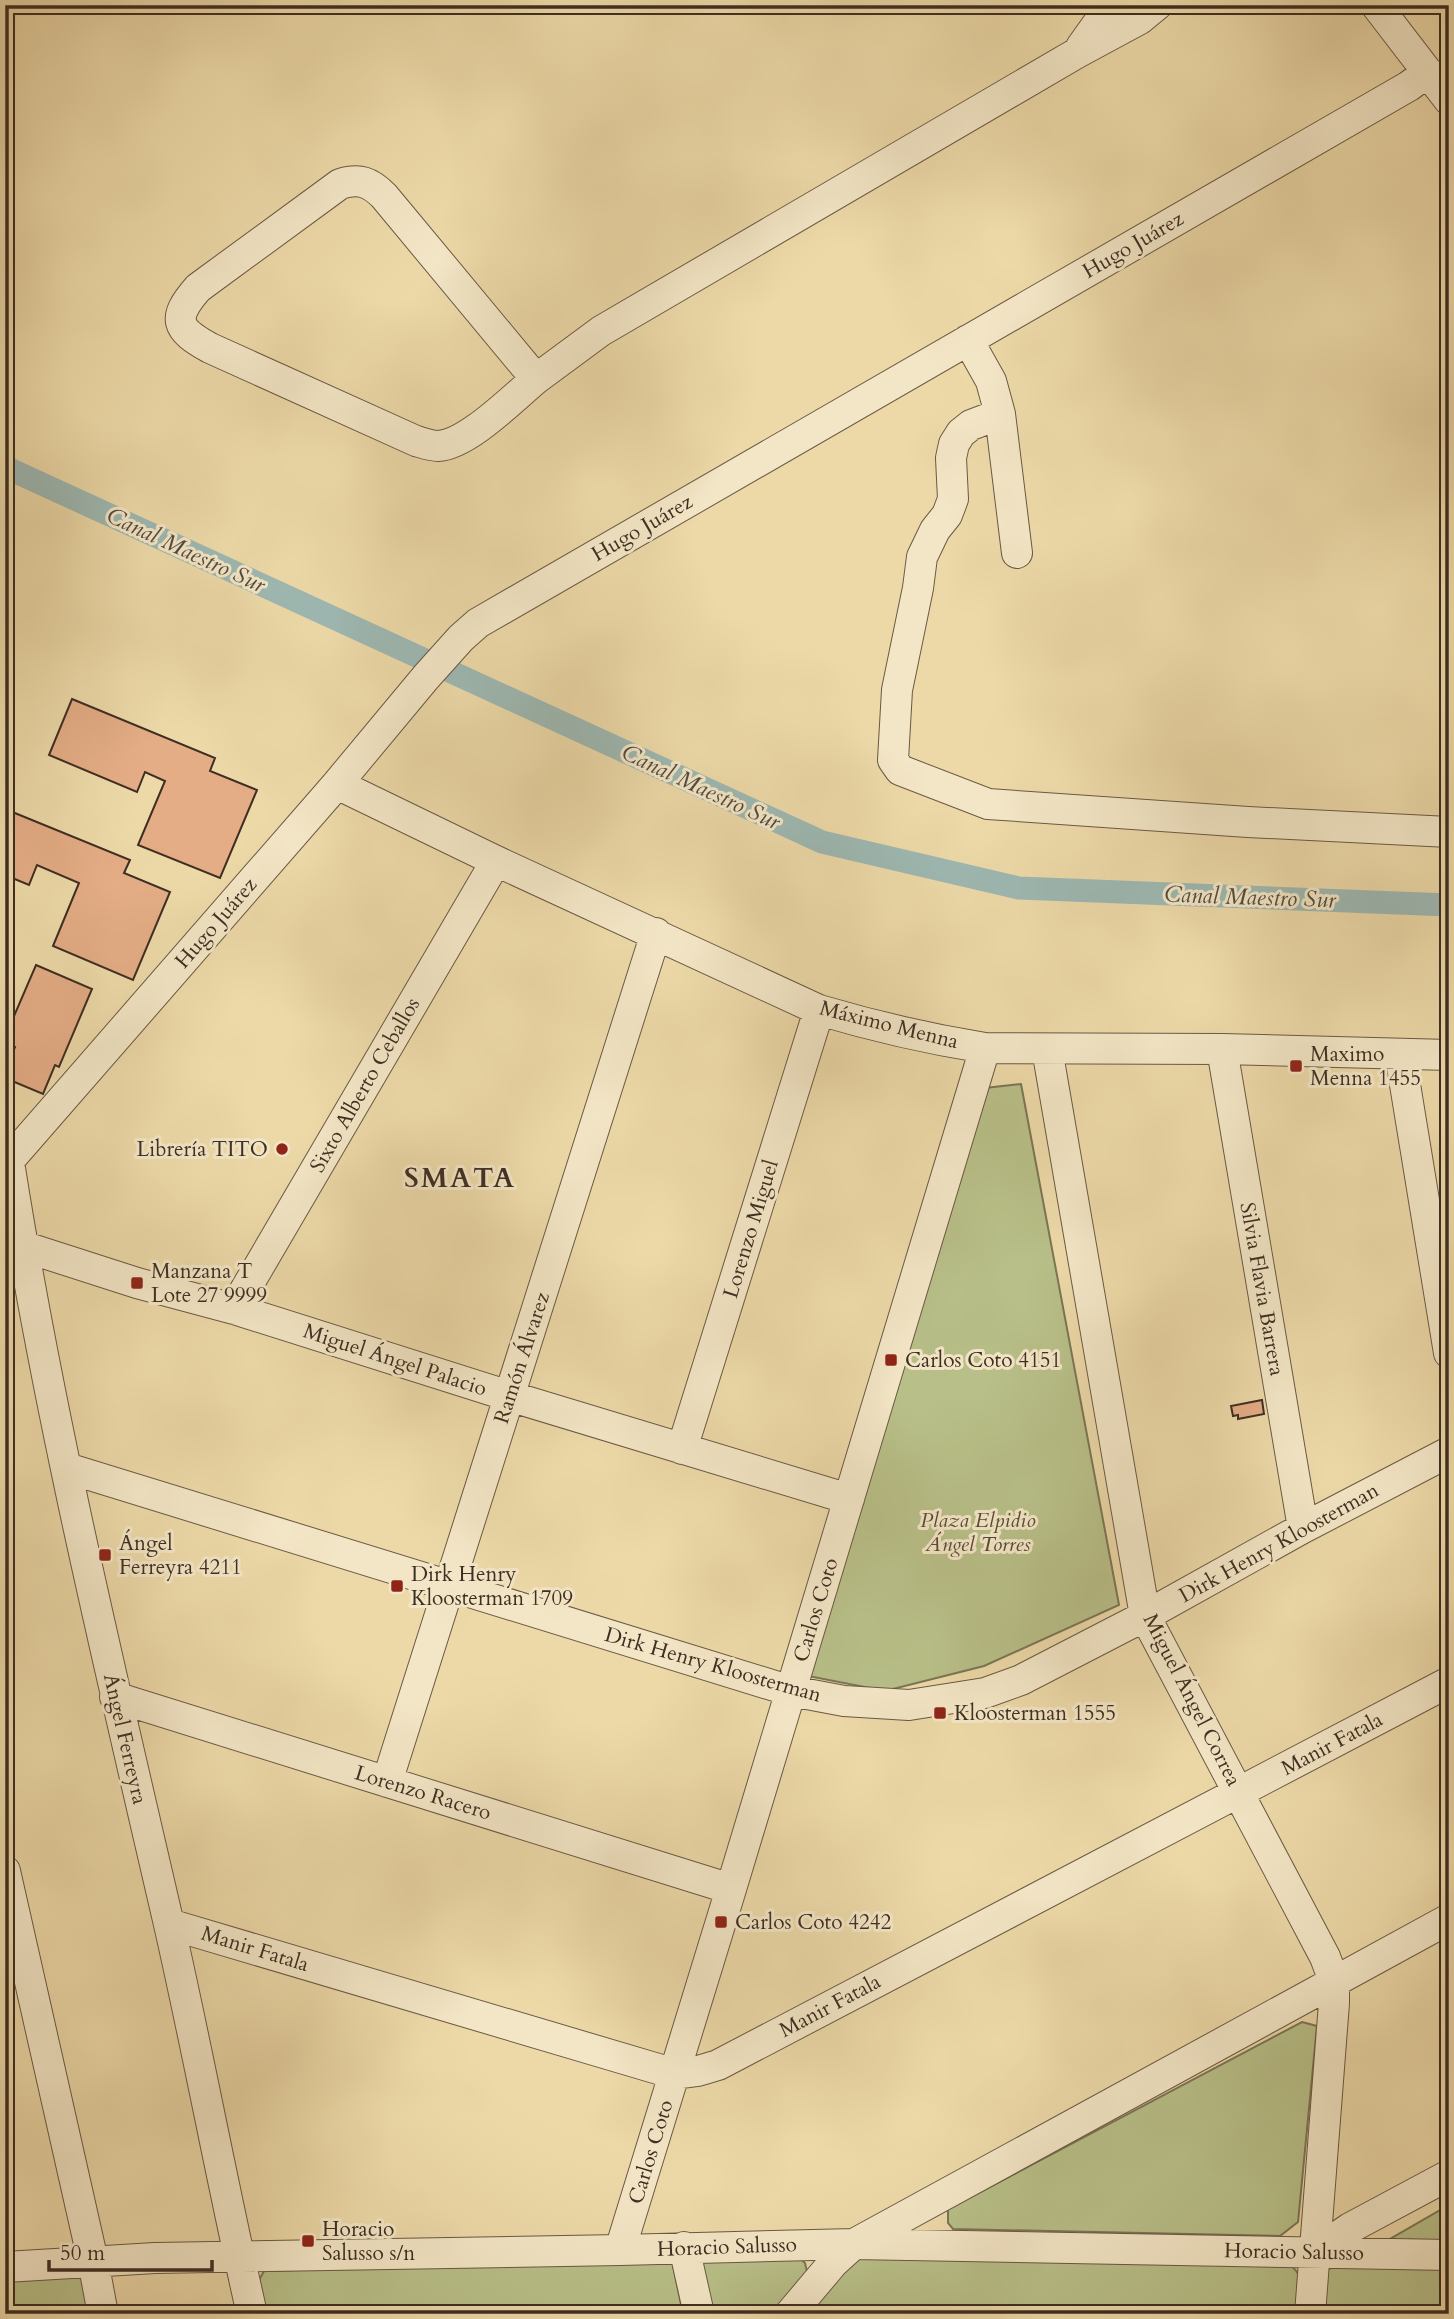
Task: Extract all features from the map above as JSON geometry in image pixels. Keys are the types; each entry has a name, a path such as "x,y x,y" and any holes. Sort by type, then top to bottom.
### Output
{"street":[{"path":"1077,53 1111,5"},
{"path":"1376,5 1449,100"},
{"path":"536,379 384,196 374,185 361,180 340,184 198,288 186,302 181,316 182,328 189,336 210,348 416,441 436,446 452,443 469,434 536,379 601,331 1077,53 1142,10"},
{"name":"Hugo Juárez","path":"7,1163 337,784 426,677 478,623 1397,93 1428,72"},
{"path":"968,340 991,381 1000,414 1017,553"},
{"path":"1000,414 971,425 961,433 954,444 951,458 953,499 947,515 935,530 922,557 897,690 893,760 900,770 988,804 1248,822 1449,832"},
{"name":"Máximo Menna","path":"337,784 496,861 819,1010 951,1043 985,1048 1222,1049 1449,1055"},
{"name":"Sixto Alberto Ceballos","path":"234,1309 496,861"},
{"name":"Ramón Álvarez","path":"387,1782 656,933"},
{"name":"Lorenzo Miguel","path":"682,1449 819,1010"},
{"name":"Carlos Coto","path":"620,2250 985,1048"},
{"name":"Miguel Ángel Correa","path":"1047,1049 1145,1616 1325,1957 1334,1981 1310,2314"},
{"name":"Silvia Flavia Barrera","path":"1222,1049 1303,1528"},
{"path":"1400,1054 1449,1353"},
{"name":"Ángel Ferreyra","path":"7,1163 115,1697 169,1924 252,2314"},
{"name":"Miguel Ángel Palacio","path":"22,1246 849,1499"},
{"name":"Dirk Henry Kloosterman","path":"67,1468 791,1691 844,1700 909,1705 985,1693 1021,1680 1449,1451"},
{"name":"Manir Fatala","path":"169,1924 675,2074 698,2071 718,2064 1449,1682"},
{"name":"Lorenzo Racero","path":"115,1697 731,1889"},
{"path":"5,1871 103,2314"},
{"path":"790,2314 833,2263 854,2244 1449,1919"},
{"path":"1314,2253 1350,2228 1449,2175"},
{"name":"Horacio Salusso","path":"5,2267 155,2258 854,2244 1449,2255"},
{"path":"684,2247 699,2314"}],"green space":[{"name":"Plaza Elpidio Ángel Torres","path":"1021,1084 1119,1605 984,1666 885,1691 803,1675 985,1088"},
{"path":"1302,2022 1317,2026 1298,2222 1280,2236 953,2229 948,2223 948,2209"},
{"path":"1449,2205 1449,2242 1383,2243"},
{"path":"794,2253 805,2263 808,2276 776,2314 707,2314 701,2259"},
{"path":"862,2253 1286,2262 1298,2273 1302,2291 1299,2314 805,2314"},
{"path":"667,2258 673,2265 683,2314 263,2314 258,2282 264,2271"},
{"path":"1338,2262 1449,2263 1449,2314 1322,2314 1328,2270"},
{"path":"85,2274 97,2314 5,2314 5,2278"}],"building":[{"path":"72,699 215,758 210,771 257,790 220,878 138,845 165,781 145,772 137,792 49,755"},
{"path":"5,809 130,860 124,873 170,892 133,980 53,946 79,883 37,865 29,885 5,875"},
{"path":"36,965 92,989 59,1067 55,1065 43,1094 5,1078 5,1071 15,1047 5,1043 5,1037"},
{"path":"1262,1400 1264,1414 1238,1419 1238,1415 1233,1416 1231,1406"}],"waterway":[{"name":"Canal Maestro Sur","path":"5,467 822,842 1019,888 1449,905"}],"place":[{"name":"Maximo Menna 1455","path":"1296,1066"},
{"name":"Librería TITO","path":"282,1149"},
{"name":"Manzana T Lote 27 9999","path":"137,1283"},
{"name":"Carlos Coto 4151","path":"891,1360"},
{"name":"Ángel Ferreyra 4211","path":"105,1555"},
{"name":"Dirk Henry Kloosterman 1709","path":"397,1586"},
{"name":"Kloosterman 1555","path":"940,1713"},
{"name":"Carlos Coto 4242","path":"721,1922"},
{"name":"Horacio Salusso s/n","path":"308,2241"}],"district":[{"name":"SMATA","path":"460,1178"}]}
